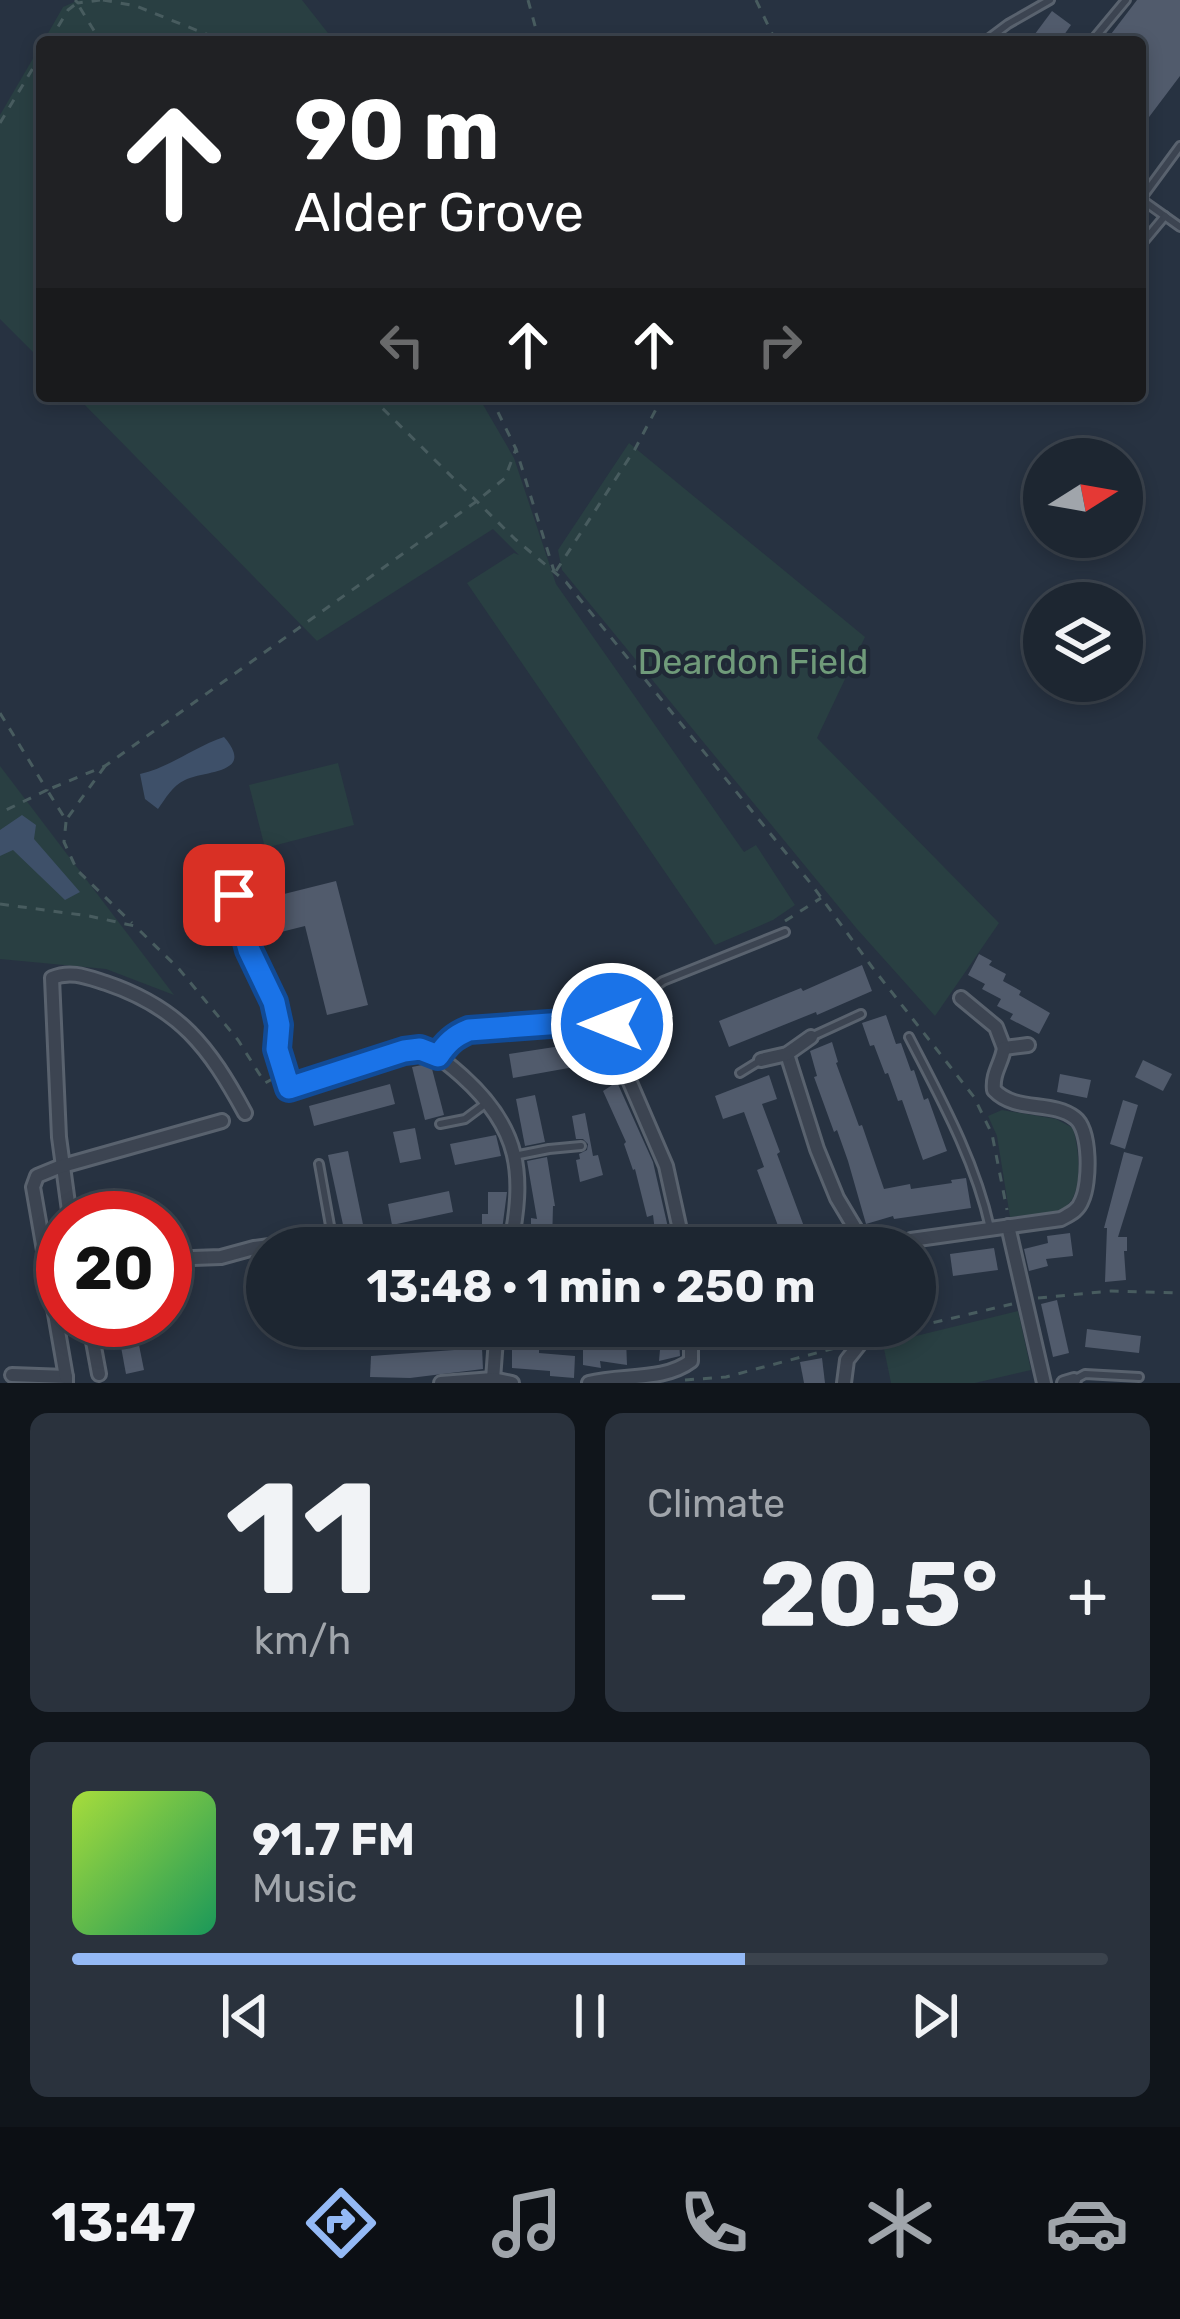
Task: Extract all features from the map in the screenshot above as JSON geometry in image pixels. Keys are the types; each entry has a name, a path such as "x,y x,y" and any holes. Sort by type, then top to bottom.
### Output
{"street":[{"path":"66,1191 52,978 57,975 81,975 150,1002 208,1051 245,1113"},
{"path":"936,1236 1061,1219 1076,1211 1085,1188 1087,1138 1078,1120 1005,1100 994,1090 994,1073 1003,1057 1001,1035 962,998"},
{"path":"438,1056 446,1044 469,1030 576,1022 611,1036 666,1166 679,1227"},
{"path":"761,1060 787,1054 811,1036"},
{"path":"1004,1048 1028,1045"},
{"path":"286,1081 404,1051 420,1049 438,1056 487,1102 506,1130 519,1194 515,1227"},
{"path":"787,1054 817,1149 854,1227"},
{"path":"12,1375 66,1380 33,1187 37,1176 222,1121"},
{"path":"1008,1226 1042,1376"},
{"path":"192,1258 246,1249"},
{"path":"94,1347 99,1373"},
{"path":"493,1379 495,1347"},
{"path":"589,1383 686,1366 692,1361 692,1347"},
{"path":"844,1383 847,1360 857,1347"},
{"path":"441,1383 493,1379 512,1383"}],"lane":[{"path":"991,36 1050,0"},
{"path":"1095,36 1126,0"},
{"path":"1146,192 1180,146"},
{"path":"1146,202 1180,226"},
{"path":"1146,239 1166,216"},
{"path":"264,887 234,895 249,950 274,1002 277,1049 286,1081"},
{"path":"611,1036 612,1024 646,1010 645,998 663,981 784,932"},
{"path":"811,1036 861,1014"},
{"path":"909,1037 982,1191 990,1228"},
{"path":"740,1073 761,1060"},
{"path":"440,1124 465,1119 487,1102"},
{"path":"514,1156 581,1146"},
{"path":"319,1164 330,1227"},
{"path":"1069,1382 1085,1374 1139,1377"}],"path":[{"path":"53,36 76,1 102,0 136,6 211,36"},
{"path":"528,0 535,36"},
{"path":"756,0 773,36"},
{"path":"76,1 96,36"},
{"path":"0,123 36,63"},
{"path":"376,402 515,539 566,582 821,898 974,1096 992,1133 1007,1210"},
{"path":"493,402 516,449 555,572"},
{"path":"555,572 660,402"},
{"path":"0,813 105,766 477,501 505,478 516,449"},
{"path":"0,713 66,820"},
{"path":"105,766 66,820 64,842 77,870 179,969 238,1040 265,1083 286,1081"},
{"path":"784,922 821,898"},
{"path":"0,904 135,926"},
{"path":"685,1380 726,1377 839,1347"}],"green space":[{"path":"79,0 302,0 330,36 46,36 63,7"},
{"path":"36,53 36,355 0,319 0,115"},
{"path":"82,402 481,402 514,458 556,584 744,852 756,845 795,905 715,945 467,583 514,553 519,555 493,529 317,641"},
{"name":"Deardon Field","path":"629,443 865,637 817,738 999,923 935,1016 857,929 562,570 558,550"},
{"path":"338,763 354,825 265,848 249,785"},
{"path":"0,766 174,995 106,969 0,959"},
{"path":"1002,1110 1056,1119 1073,1128 1077,1185 1074,1196 1060,1210 1010,1217 997,1136 988,1116"},
{"path":"1018,1311 1031,1370 975,1383 891,1383 884,1347 936,1347 936,1331"}],"water":[{"path":"224,737 232,749 231,764 180,783 158,809 145,799 140,774"},
{"path":"22,815 36,825 34,839 80,892 65,900 13,850 0,856 0,830"}],"building":[{"path":"1137,0 1180,0 1180,76 1146,121 1146,36 1110,36"},
{"path":"1052,11 1071,25 1063,36 1033,36"},
{"path":"336,881 368,1005 327,1015 305,926 257,938 248,903"},
{"path":"979,954 1006,974 1003,981 1021,991 1019,995 1050,1013 1039,1034 1010,1019 1013,1014 997,1006 1001,999 968,975"},
{"path":"862,965 872,991 729,1047 719,1021"},
{"path":"886,1015 924,1100 928,1098 947,1151 923,1160 902,1100 898,1101 862,1023"},
{"path":"600,1040 602,1062 513,1078 509,1054"},
{"path":"832,1042 884,1189 966,1178 971,1208 893,1216 866,1224 848,1161 814,1077 810,1051"},
{"path":"1143,1060 1172,1074 1163,1091 1135,1077"},
{"path":"427,1064 444,1115 425,1120 412,1067"},
{"path":"1060,1074 1091,1080 1087,1098 1057,1092"},
{"path":"769,1075 777,1099 762,1104 804,1227 778,1227 757,1170 764,1167 744,1112 723,1119 715,1096"},
{"path":"617,1082 653,1162 668,1227 654,1227 653,1215 647,1217 626,1142 603,1091"},
{"path":"390,1084 395,1104 314,1126 309,1106"},
{"path":"535,1095 545,1142 525,1146 516,1099"},
{"path":"1123,1100 1138,1105 1125,1149 1110,1144"},
{"path":"585,1113 593,1156 598,1155 603,1175 580,1182 576,1160 588,1144 576,1139 572,1116"},
{"path":"415,1128 421,1159 400,1163 393,1132"},
{"path":"496,1135 501,1156 455,1165 450,1144"},
{"path":"348,1151 364,1227 343,1227 328,1155"},
{"path":"1124,1152 1143,1157 1118,1237 1127,1237 1126,1280 1105,1282 1104,1228"},
{"path":"547,1157 555,1206 552,1227 531,1227 531,1218 537,1219 527,1161"},
{"path":"449,1191 453,1212 392,1225 388,1204"},
{"path":"488,1192 507,1192 502,1227 482,1227 482,1214 488,1214"},
{"path":"1070,1233 1073,1256 1046,1259 1048,1266 1029,1271 1024,1249 1048,1243 1047,1236"},
{"path":"994,1248 998,1270 953,1276 950,1254"},
{"path":"1057,1300 1069,1353 1053,1357 1041,1304"},
{"path":"1087,1329 1141,1336 1139,1353 1085,1347"},
{"path":"121,1347 139,1347 144,1370 126,1374"},
{"path":"512,1347 539,1347 539,1353 575,1356 574,1378 512,1368"},
{"path":"583,1347 626,1347 627,1365 600,1361 601,1368 583,1365"},
{"path":"660,1347 679,1347 680,1356 659,1361"},
{"path":"482,1348 483,1369 410,1378 370,1377 371,1356"},
{"path":"822,1358 825,1383 804,1383 800,1362"}],"route":[{"path":"234,895 249,950 274,1002 277,1049 289,1088 404,1051 420,1049 438,1056 446,1044 469,1030 576,1022 608,1030 612,1024"}]}
